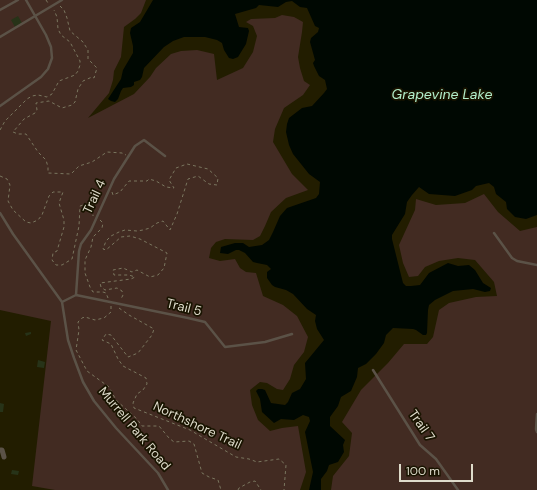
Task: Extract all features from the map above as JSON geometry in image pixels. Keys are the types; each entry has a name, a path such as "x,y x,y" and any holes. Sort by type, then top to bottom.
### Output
{"street":[{"path":"0,450 2,450 4,457"}],"lane":[{"path":"0,10 18,0"},
{"path":"0,106 41,77 48,69 52,58 51,47 36,16 26,0"},
{"path":"1,36 62,0"},
{"name":"Trail 4","path":"76,295 79,251 81,244 91,230 114,179 135,146 144,140 165,156"},
{"name":"Murrell Park Road","path":"0,213 13,234 62,302 68,340 83,382 94,401 105,416 158,473 168,490"},
{"path":"494,233 509,256 517,261 537,265"},
{"path":"62,302 76,295"},
{"name":"Trail 5","path":"76,295 205,322 225,347 265,342 292,334"},
{"name":"Trail 7","path":"373,370 420,445 436,459 458,490"},
{"path":"537,414 537,432"}],"path":[{"path":"58,3 64,10 70,31 83,42 88,50 88,59 97,68 94,78 92,77 83,81 78,89 75,102 72,105 62,108 49,101 36,103 37,110 35,113 24,120 13,132 18,134 26,134 38,152 46,160 48,173 71,174 79,166 92,162 107,152 122,153 127,156"},
{"path":"110,187 113,195 120,192 129,181 146,181 149,179 166,187 174,188 169,180 176,168 187,164 208,169 218,178 217,185 209,184 198,176 188,179 177,214 170,230 162,221 143,230 125,230 119,232 111,236 106,241 103,249 106,250 121,237 130,236 140,239 167,253 164,268 158,274 150,277 137,270 132,272 123,268 113,270 114,275 129,275 134,277 130,279 100,283 100,287 105,290 116,288 122,291 123,295 119,304"},
{"name":"Northshore Trail","path":"119,304 118,307 129,315 154,329 152,335 138,353 128,357 111,335 106,334 102,340 110,344 123,366 146,378 146,384 143,390 137,394 133,403 134,408 190,430 236,457 257,462 279,459 286,465 284,490"},
{"path":"238,490 244,485 255,481 261,490"}],"shaded area":[{"path":"0,0 146,0 141,13 124,27 121,57 114,71 109,93 88,118 134,94 150,77 156,68 171,54 181,51 197,50 214,54 217,80 243,68 253,52 257,36 253,26 246,22 251,19 275,18 282,15 294,17 303,22 298,57 304,81 310,85 303,95 284,108 275,129 273,142 292,174 308,190 286,198 271,212 260,236 253,240 225,239 216,242 211,248 209,258 220,261 235,259 240,268 246,272 256,273 263,296 283,305 297,316 308,337 304,352 294,365 290,379 283,390 277,389 267,383 260,382 250,390 252,405 258,420 270,431 298,426 306,472 300,490 55,490 32,486 51,321 0,310"},
{"path":"484,194 498,212 520,231 537,227 537,490 331,490 333,476 349,456 352,433 342,422 361,390 388,363 404,344 427,344 433,337 439,310 449,303 476,297 497,296 494,282 475,260 458,258 439,261 425,267 418,276 409,277 403,263 399,245 415,210 416,199 436,205 465,203"}],"water":[{"name":"Grapevine Lake","path":"153,0 537,0 537,215 526,219 515,217 507,209 506,202 496,194 494,187 489,183 476,186 472,190 455,196 429,194 419,187 412,195 407,202 405,214 392,235 403,283 406,286 420,285 429,273 448,263 458,266 469,265 475,270 483,283 491,288 490,291 485,292 473,289 453,291 435,300 429,305 426,335 423,335 413,329 393,328 386,335 384,343 376,354 366,364 358,368 357,377 351,391 341,397 338,406 330,417 330,426 345,440 343,445 344,452 338,462 329,465 327,471 321,479 321,490 309,490 313,472 305,432 310,421 309,417 303,415 294,420 281,419 274,423 262,412 260,399 256,391 258,389 265,390 271,403 285,405 292,393 300,389 306,379 305,363 324,340 317,329 315,321 316,315 307,309 293,294 272,285 267,278 267,272 271,269 267,265 253,262 245,253 239,250 228,254 220,253 221,247 235,243 243,243 249,247 262,245 269,240 280,216 287,208 316,198 319,194 320,182 309,174 293,154 286,132 289,118 302,108 312,106 327,89 325,80 319,76 314,66 313,63 315,60 310,42 311,38 318,32 319,28 315,26 307,8 300,7 292,1 286,2 278,7 259,5 256,8 235,14 239,27 248,28 249,31 246,44 238,57 233,59 229,58 222,43 217,40 205,37 184,37 173,41 164,47 144,68 140,80 134,82 134,85 131,87 123,88 118,99 115,102 111,101 108,99 121,79 123,70 133,53 130,33 131,28 140,22"}],"building":[{"path":"18,16 22,23 15,27 11,20"},
{"path":"31,332 31,334 26,336 25,333"},
{"path":"38,360 45,362 44,368 37,367"},
{"path":"0,403 4,404 3,412 0,412"},
{"path":"12,470 19,471 18,475 11,474"}]}
